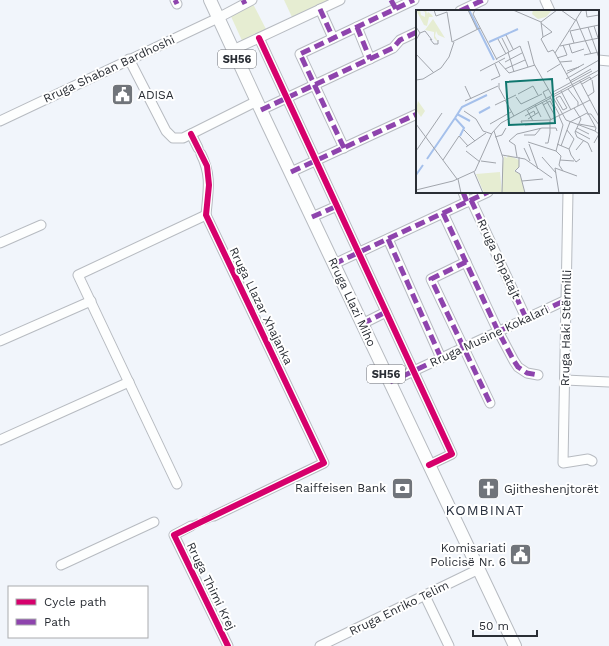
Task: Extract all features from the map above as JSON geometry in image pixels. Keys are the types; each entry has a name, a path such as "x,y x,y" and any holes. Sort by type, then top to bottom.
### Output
{"main road":[{"name":"Rruga Llazi Miho","path":"210,0 515,646"}],"street":[{"path":"233,50 340,0"},
{"path":"391,0 396,9"},
{"path":"344,148 300,54 414,0"},
{"path":"462,10 484,0"},
{"path":"545,0 550,10"},
{"name":"Rruga Shaban Bardhoshi","path":"0,121 218,18 246,1"},
{"path":"320,9 333,38"},
{"path":"357,27 370,59"},
{"path":"129,59 169,135 178,138 314,85 392,48 400,40 416,32"},
{"path":"259,38 452,454 429,465"},
{"path":"599,60 609,61"},
{"path":"291,172 416,114"},
{"path":"177,484 78,275 206,216 209,186 207,166 191,134"},
{"name":"Rruga Shpatajt","path":"464,193 469,201 526,318"},
{"path":"334,264 486,193"},
{"name":"Rruga Haki Stërmilli","path":"568,193 563,463 588,459 592,461"},
{"path":"312,217 337,206"},
{"path":"443,213 498,332 518,367 527,373 538,375"},
{"name":"Rruga Llazar Xhajanka","path":"206,216 324,463 214,516"},
{"path":"0,243 41,225"},
{"path":"388,239 441,358"},
{"path":"466,262 431,279 490,403"},
{"name":"Rruga Musine Kokalari","path":"390,382 566,300"},
{"path":"0,340 91,301"},
{"path":"362,324 386,312"},
{"path":"565,380 609,382"},
{"path":"0,440 129,382"},
{"path":"61,565 154,522"},
{"name":"Rruga Thimi Krej","path":"192,526 174,535 228,646"},
{"name":"Rruga Enriko Telim","path":"320,646 479,569"},
{"path":"425,596 449,646"}],"green space":[{"path":"251,0 268,33 244,45 229,12"},
{"path":"284,0 329,0 292,17"}],"tunnel":[{"path":"191,526 214,516"}],"marked path":[{"path":"175,0 177,4"},
{"path":"243,0 245,4"},
{"path":"391,0 396,9"},
{"path":"344,148 300,54 414,0"},
{"path":"462,10 483,0"},
{"path":"320,9 333,38"},
{"path":"357,27 370,59"},
{"path":"261,110 393,48 400,40 416,32"},
{"path":"291,172 416,114"},
{"path":"463,193 467,202"},
{"path":"334,264 486,193"},
{"path":"471,200 526,318"},
{"path":"312,217 337,206"},
{"path":"443,213 498,331 514,361 518,367 527,373 538,375"},
{"path":"388,239 441,358"},
{"path":"466,262 431,279 490,403"},
{"path":"390,382 566,300"},
{"path":"362,324 386,312"}],"cycle path":[{"path":"259,38 452,454 429,465"},
{"path":"191,134 207,166 209,185 206,215 324,463 174,535 228,646"}],"place":[{"name":"ADISA","path":"123,95"},
{"name":"Raiffeisen Bank","path":"402,488"},
{"name":"Gjitheshenjtorët","path":"488,489"},
{"name":"Komisariati Policisë Nr. 6","path":"521,555"}],"district":[{"name":"KOMBINAT","path":"485,510"}]}
